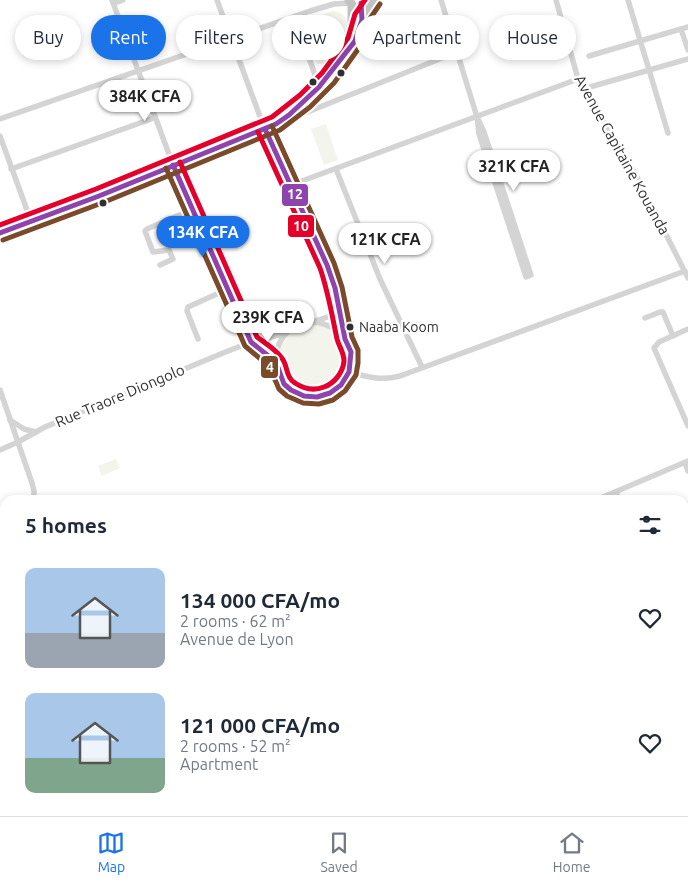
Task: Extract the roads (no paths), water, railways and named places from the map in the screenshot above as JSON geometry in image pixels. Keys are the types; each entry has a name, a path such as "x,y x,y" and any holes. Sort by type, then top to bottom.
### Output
{"highway":[{"path":"363,15 374,0"},
{"path":"362,2 362,15"},
{"path":"351,48 353,32 350,3 357,6 362,2"},
{"path":"0,233 276,124 289,115 319,87 355,40"}],"street":[{"path":"123,0 112,2 154,118 252,342 276,362 279,344 287,333"},
{"path":"217,0 222,15"},
{"path":"334,4 340,0"},
{"path":"442,0 446,15"},
{"name":"Avenue Capitaine Kouanda","path":"556,0 578,79 636,175 688,278"},
{"path":"628,0 668,133"},
{"path":"298,15 334,4 350,3"},
{"path":"590,56 688,27"},
{"path":"681,29 688,50"},
{"path":"0,119 176,58"},
{"path":"583,89 688,59"},
{"path":"239,60 266,129 327,265 338,300 345,339 339,331 331,326 312,322"},
{"path":"310,60 319,87"},
{"path":"276,124 437,60"},
{"path":"460,60 531,275 526,277 479,134 477,116"},
{"path":"291,185 578,79"},
{"path":"11,169 154,118"},
{"path":"0,136 31,221"},
{"path":"336,169 380,279 422,367"},
{"path":"160,265 172,261 171,254 167,249 153,252 146,231 147,228 193,209"},
{"path":"349,372 368,377 388,379 684,271"},
{"path":"198,339 187,311 188,307 228,289"},
{"name":"Rue Traore Diongolo","path":"0,450 36,432 222,352 287,333 299,325 332,315 337,310 338,300"},
{"path":"645,318 663,312 673,336"},
{"path":"688,329 659,342 654,348 688,426"},
{"path":"0,390 34,495"},
{"path":"10,420 24,429 36,432"},
{"path":"608,495 686,462 688,471"}],"tunnel":[{"path":"276,362 282,381 294,392 309,396 325,394 339,387 349,374 351,358 345,339"}],"place":[{"name":"Naaba Koom","path":"350,327"}]}
